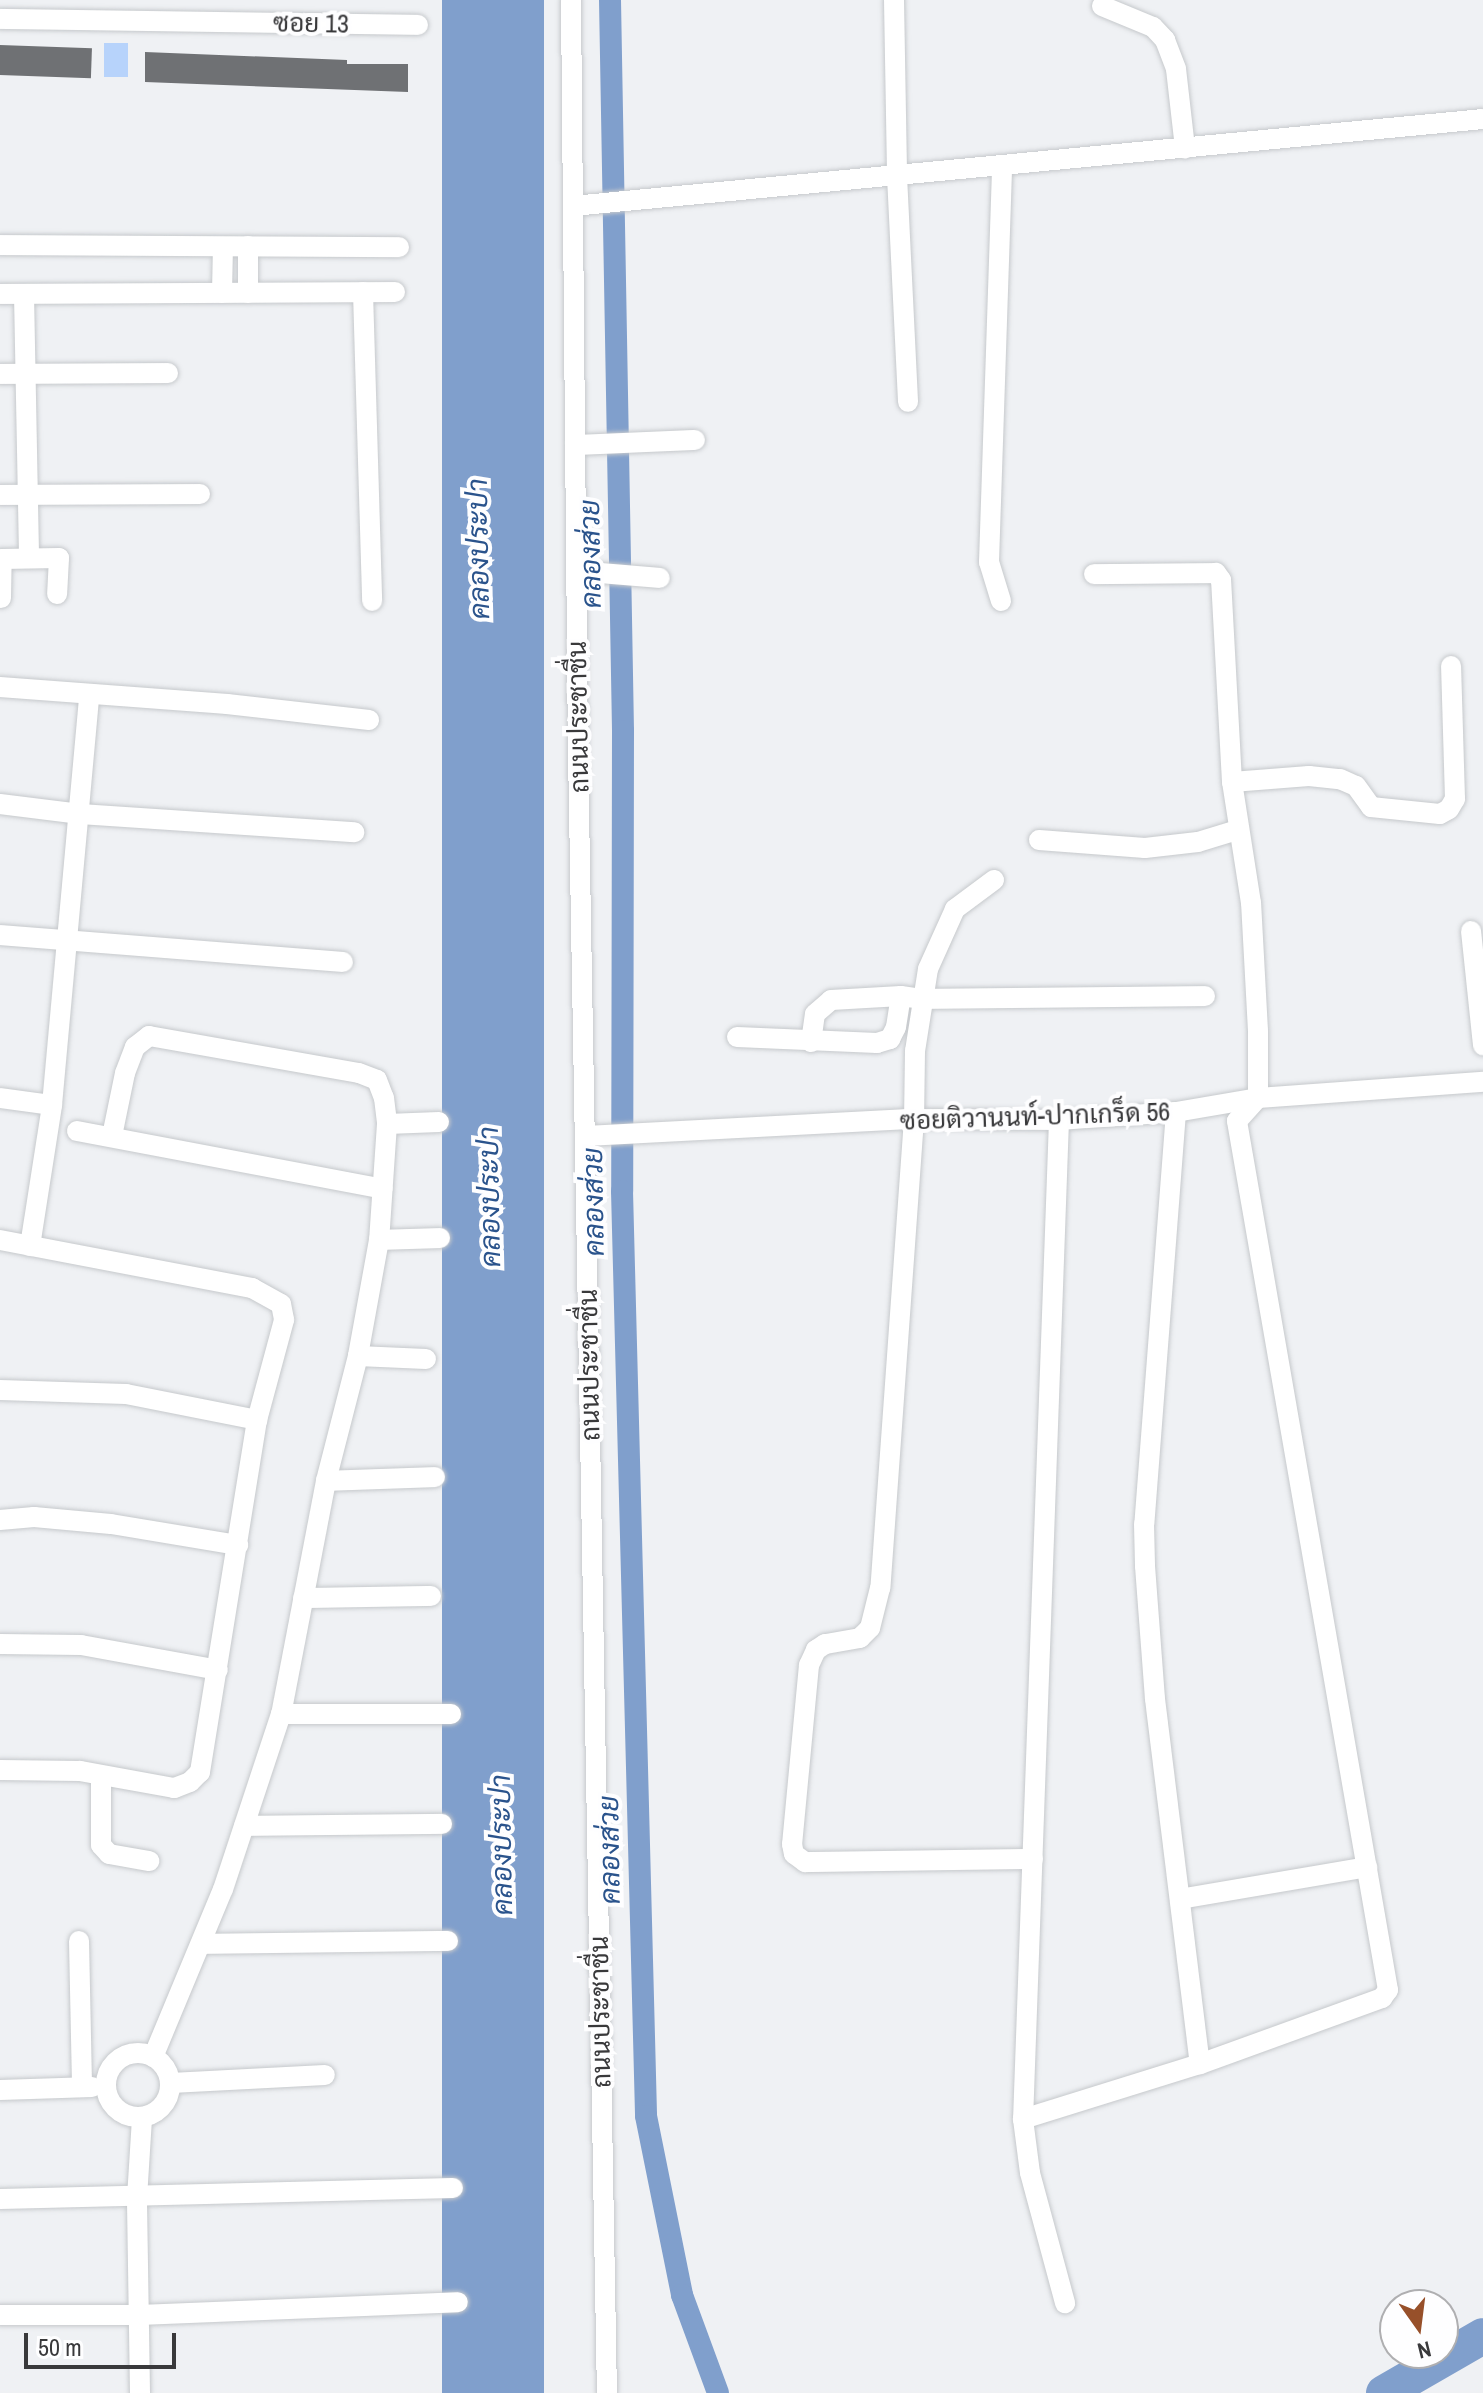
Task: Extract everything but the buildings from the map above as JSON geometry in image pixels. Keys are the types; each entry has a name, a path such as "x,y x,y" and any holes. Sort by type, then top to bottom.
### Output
{"street":[{"name":"ถนนประชาชื่น","path":"571,0 575,445 607,2393"},
{"path":"894,0 897,176 908,402"},
{"path":"1102,6 1153,27 1165,40 1176,69 1185,148"},
{"name":"ซอย 13","path":"0,19 108,10 418,25"},
{"path":"573,206 1483,119"},
{"path":"1001,601 989,562 1002,166"},
{"path":"0,245 399,247"},
{"path":"248,246 248,293"},
{"path":"222,293 223,247"},
{"path":"363,292 372,601"},
{"path":"0,294 395,292"},
{"path":"24,294 29,558"},
{"path":"0,374 168,373"},
{"path":"575,445 695,440"},
{"path":"0,495 200,494"},
{"path":"1,598 2,559 59,558 57,594"},
{"path":"577,571 660,578"},
{"path":"1023,2119 1200,2064 1382,1998 1388,1990 1237,1121 1258,1098 1251,903 1237,830 1232,782 1221,580 1216,573 1094,574"},
{"path":"1232,782 1309,776 1340,779 1356,786 1371,807 1440,814 1449,809 1455,799 1451,666"},
{"path":"0,687 227,704 369,720"},
{"path":"30,1246 52,1105 89,695"},
{"path":"0,804 80,814 354,832"},
{"path":"1039,840 1145,848 1198,842 1237,830"},
{"path":"994,880 955,909 928,969 915,1051 914,1119 878,1599 870,1628 860,1638 825,1644 816,1650 809,1665 792,1844 794,1854 805,1862 1033,1859"},
{"path":"1471,931 1483,1045"},
{"path":"0,935 343,962"},
{"path":"737,1037 849,1044 890,1039 896,1027 901,996"},
{"path":"811,1042 815,1014 820,1006 831,1000 901,996 923,999 1205,996"},
{"path":"112,1136 125,1073 135,1047 149,1036 359,1073 377,1080 384,1098 387,1124 379,1240 358,1356 326,1481 281,1714 202,1944 153,2057"},
{"name":"ซอยติวานนท์-ปากเกร็ด 56","path":"586,1136 914,1119 1059,1120 1176,1112 1258,1098 1483,1082"},
{"path":"0,1098 52,1105"},
{"path":"1176,1112 1144,1538 1155,1699 1200,2064"},
{"path":"1059,1120 1023,2119 1030,2173 1065,2303"},
{"path":"387,1124 439,1122"},
{"path":"77,1131 383,1189"},
{"path":"379,1240 440,1238"},
{"path":"0,1240 252,1288 281,1304 284,1320 257,1420 200,1772 190,1782 174,1788 80,1771 0,1770"},
{"path":"358,1356 426,1359"},
{"path":"0,1390 126,1394 257,1420"},
{"path":"326,1481 435,1477"},
{"path":"0,1520 34,1517 111,1524 238,1545"},
{"path":"303,1598 431,1596"},
{"path":"0,1644 81,1645 218,1670"},
{"path":"281,1714 451,1714"},
{"path":"101,1776 101,1845 109,1854 149,1861"},
{"path":"244,1826 442,1824"},
{"path":"1180,1899 1367,1867"},
{"path":"79,1941 82,2087"},
{"path":"202,1944 448,1941"},
{"path":"131,2054 153,2057 166,2068 171,2083 163,2106 142,2118 124,2115 111,2103 106,2086 113,2066 131,2054"},
{"path":"171,2083 325,2075"},
{"path":"0,2090 106,2086"},
{"path":"140,2393 137,2198 142,2118"},
{"path":"0,2199 453,2188"},
{"path":"0,2315 139,2315 458,2302"}],"shaded area":[{"path":"104,43 128,43 128,77 104,77"}],"water":[{"name":"คลองประปา","path":"442,0 544,0 544,2393 442,2393"}],"waterway":[{"name":"คลองส่วย","path":"610,0 623,731 622,1191 646,2116 682,2295 718,2393"},
{"path":"1384,2393 1483,2336"}]}
